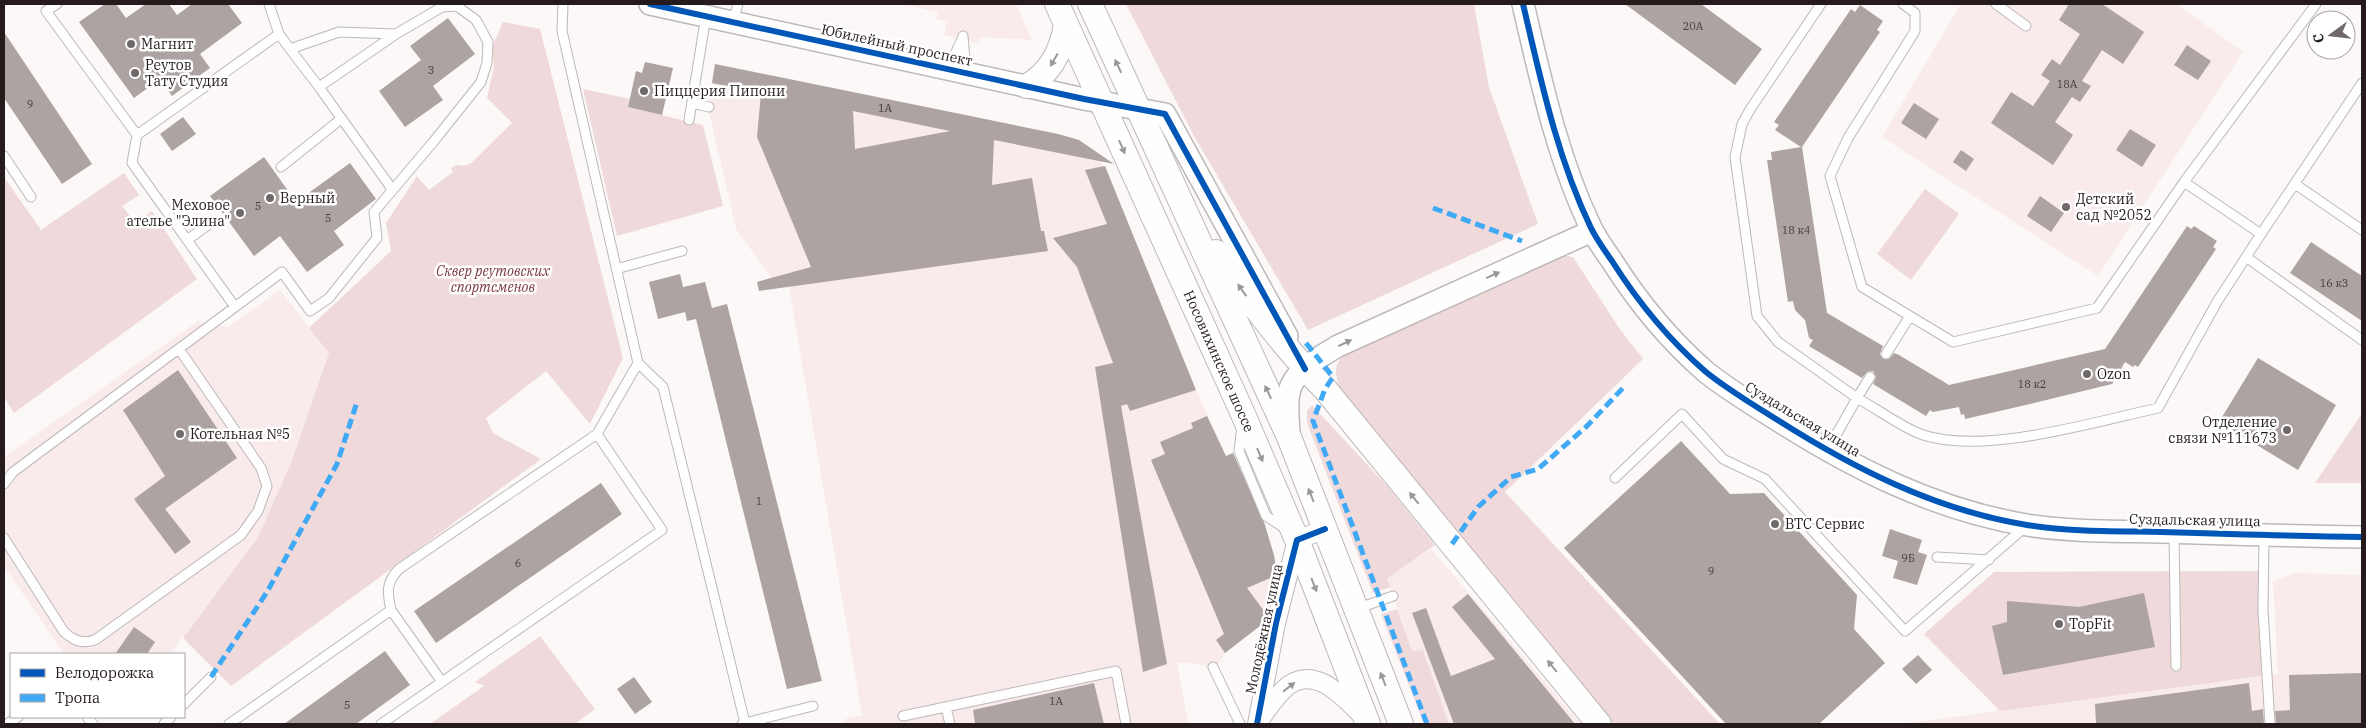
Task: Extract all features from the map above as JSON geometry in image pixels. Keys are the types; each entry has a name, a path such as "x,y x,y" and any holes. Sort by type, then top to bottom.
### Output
{"main road":[{"path":"1090,4 1289,436 1401,724"},
{"path":"1027,86 1039,80 1052,64 1064,35 1061,14"},
{"name":"Носовихинское шоссе","path":"1061,14 1243,414 1295,537 1367,723"},
{"path":"1180,201 1254,307 1305,370 1325,389 1599,724"}],"street":[{"name":"Юбилейный проспект","path":"650,4 706,16 735,13 957,71 1164,114 1305,370"},
{"name":"Суздальская улица","path":"1523,4 1552,125 1574,189 1592,231 1645,309 1707,373 1827,451 1928,498 1970,513 2028,525 2083,530 2362,537"},
{"path":"1289,436 1289,392 1295,380 1316,359 1338,346 1592,231"},
{"path":"1295,537 1325,529"},
{"name":"Молодёжная улица","path":"1252,724 1295,537"},
{"name":"Молодёжная улица","path":"1252,724 1289,686 1298,680 1310,679 1330,686 1367,723"}],"lane":[{"path":"57,4 46,11 137,135"},
{"path":"269,4 279,34 392,190"},
{"path":"563,4 562,31 638,363 663,387 744,724 813,706"},
{"path":"1821,4 1742,124 1735,158 1757,316 1778,342 1857,398 1922,435 1960,442 2028,436 2158,408 2217,302 2362,83"},
{"path":"1903,4 1915,13 1915,31 1848,138 1830,176 1862,287 1953,342 2098,308 2184,182 2316,4"},
{"path":"1996,4 2026,26"},
{"path":"4,484 13,472 282,272 310,311 329,298 377,238 374,212 482,82 487,63 488,42 476,20 457,6 442,7 396,34 319,87"},
{"path":"690,120 706,16"},
{"path":"290,48 339,32 396,34"},
{"path":"235,307 132,163 137,135 279,34"},
{"path":"692,103 710,107"},
{"path":"280,167 342,119"},
{"path":"4,156 31,197"},
{"path":"2184,182 2261,234"},
{"path":"2295,184 2362,230"},
{"path":"187,240 208,225"},
{"path":"616,269 682,251"},
{"path":"2246,257 2362,340"},
{"path":"1886,354 1910,316"},
{"path":"4,538 64,632 77,642 86,642 95,640 241,535 258,511 267,486 261,468 179,348"},
{"path":"442,682 391,610 387,587 392,576 597,434 638,363"},
{"path":"1827,451 1870,377"},
{"path":"1615,478 1682,414 1723,459 1765,479 1905,631 2028,525"},
{"path":"381,724 662,530 597,434"},
{"path":"2174,532 2176,666"},
{"path":"2264,535 2263,610 2270,724"},
{"path":"1937,557 1989,560"},
{"path":"1356,609 1393,596"},
{"path":"229,724 391,610"},
{"path":"1213,666 1252,724"},
{"path":"903,716 1116,671 1126,724"},
{"path":"185,703 211,677"},
{"path":"946,707 950,724"}],"shaded area":[{"path":"903,4 1016,4 1032,40 981,37 978,43 944,35 947,22 936,19 938,12"},
{"name":"Детский сад №2052","path":"1961,4 2177,4 2243,52 2098,276 1882,137"},
{"path":"715,65 1059,134 1079,140 1097,152 1196,390 1226,456 1224,457 1274,555 1276,565 1275,601 1270,619 1225,653 1220,662 1208,670 1205,665 1177,662 1188,724 845,724 845,719 862,715 789,287 773,280 736,229 710,116 709,98"},
{"path":"280,290 329,353 291,463 258,537 171,653 63,653 4,566 4,457 198,321 228,327"},
{"path":"1431,549 1581,724 1449,724 1423,650 1412,651 1387,579"},
{"path":"2296,573 2362,575 2362,724 1901,724 2278,674 2273,581"}],"green space":[{"path":"1126,4 1474,4 1489,87 1538,224 1308,330 1194,136"},
{"name":"Сквер реутовских спортсменов","path":"503,22 540,29 623,358 590,424 546,371 486,418 493,433 541,459 231,686 183,638 258,537 291,463 329,353 309,328 391,251 386,223 417,176 429,190 453,172 451,168 456,165 470,164 512,123 487,98 494,67 492,47"},
{"path":"583,89 630,99 628,107 703,125 723,206 617,236"},
{"path":"124,173 139,195 122,206 136,223 152,211 197,279 14,413 4,397 4,177 41,230"},
{"path":"1925,189 1959,214 1911,280 1877,254"},
{"path":"1561,255 1573,257 1619,328 1643,359 1505,492 1720,724 1612,724 1339,388 1336,368 1339,360 1347,352"},
{"path":"1312,405 1387,486 1435,545 1387,579 1390,587 1373,593 1307,423 1307,411"},
{"path":"2361,415 2362,483 2315,483"},
{"path":"2259,571 2262,676 2000,711 1924,634 1994,572"},
{"path":"1397,609 1412,651 1423,650 1449,724 1424,724 1381,614"},
{"path":"540,636 595,709 575,724 430,724 484,686 475,682"}],"building":[{"path":"105,4 116,4 126,18 146,4 169,4 177,15 192,4 228,4 242,23 200,54 210,68 172,96 160,79 134,98 79,22"},
{"path":"1625,4 1701,4 1762,49 1735,85"},
{"path":"2069,4 2102,4 2144,32 2123,64 2102,50 2082,81 2091,86 2080,102 2072,97 2055,122 2073,135 2053,165 1991,123 2011,92 2033,106 2050,81 2041,75 2052,59 2060,65 2080,34 2059,20"},
{"path":"1860,5 1883,21 1877,30 1880,32 1802,147 1827,313 1883,346 1880,354 1883,359 1889,359 1894,353 1949,385 2105,349 2187,226 2191,229 2194,226 2217,241 2213,247 2216,249 2138,367 2135,365 2133,367 2125,362 2112,384 1965,419 1964,414 1961,415 1959,407 1933,412 1930,410 1926,416 1873,384 1876,377 1873,371 1867,372 1862,378 1809,346 1813,340 1809,338 1805,320 1795,310 1793,301 1788,302 1767,160 1772,160 1771,152 1801,147 1775,130 1779,125 1774,122 1851,9 1855,12"},
{"path":"448,18 475,54 433,86 443,100 405,127 379,91 421,60 410,46"},
{"path":"4,32 92,164 62,184 4,98"},
{"path":"2187,45 2211,61 2198,80 2174,65"},
{"path":"645,62 673,68 662,115 628,107 636,71 642,73"},
{"path":"715,64 1058,134 1079,140 1114,164 994,140 992,185 1032,178 1041,231 1044,231 1048,251 759,291 757,282 811,267 757,137 761,93 712,83","holes":["853,111 950,131 855,149"]},
{"path":"1914,103 1939,119 1926,139 1901,123"},
{"path":"183,117 196,134 172,151 160,134"},
{"path":"2130,129 2156,145 2142,167 2116,150"},
{"path":"1961,150 1974,159 1966,171 1953,162"},
{"path":"264,157 296,202 350,163 376,199 334,231 344,245 307,272 280,236 254,256 210,196"},
{"path":"1105,166 1196,390 1130,411 1127,404 1121,406 1167,664 1143,672 1095,367 1113,363 1077,267 1053,238 1107,224 1085,170"},
{"path":"2040,196 2064,213 2051,232 2027,216"},
{"path":"2311,242 2362,276 2362,321 2290,273"},
{"path":"680,274 683,287 705,282 712,308 727,304 822,681 787,689 696,319 687,321 685,312 658,319 649,282"},
{"path":"2258,358 2336,405 2298,470 2219,422"},
{"name":"Котельная №5","path":"178,370 237,458 165,509 191,542 175,554 134,499 165,476 123,410"},
{"path":"1207,416 1226,456 1233,453 1264,522 1274,555 1277,575 1247,588 1267,615 1265,622 1225,653 1216,640 1224,634 1151,460 1165,454 1160,442 1193,428 1191,423"},
{"path":"1681,441 1730,494 1764,493 1857,595 1854,629 1885,663 1819,724 1726,724 1564,548"},
{"path":"601,483 622,514 436,643 414,611"},
{"path":"1890,529 1922,540 1918,552 1927,555 1917,585 1893,578 1898,561 1882,556"},
{"path":"2144,593 2155,647 2003,675 1992,626 2007,622 2007,601 2079,607"},
{"path":"1468,594 1575,724 1454,724 1412,613 1426,608 1451,676 1495,659 1452,607"},
{"path":"134,627 155,642 148,653 116,653"},
{"path":"385,651 410,685 356,724 284,724"},
{"path":"1918,655 1932,670 1916,684 1902,669"},
{"path":"2362,673 2362,724 2276,724 2275,711 2290,710 2289,675"},
{"path":"634,677 652,702 635,714 617,689"},
{"path":"1094,683 1104,724 975,724 973,710"},
{"path":"2249,683 2252,711 2263,709 2264,724 2096,724 2095,704"}],"marked path":[{"path":"1433,208 1522,241"},
{"path":"1306,343 1333,377 1325,389 1313,421 1427,724"},
{"path":"1452,544 1478,507 1511,477 1538,469 1586,427 1624,387"},
{"path":"211,677 267,592 337,464 357,402"}],"cycle path":[{"path":"650,4 1084,99 1165,114 1305,369"},
{"path":"1523,4 1543,90 1559,146 1579,201 1593,232 1632,291 1667,334 1706,372 1749,402 1835,454 1896,485 1927,498 1993,518 2027,525 2077,530 2362,537"},
{"path":"1257,724 1276,623 1297,540 1325,529"}],"place":[{"name":"Магнит","path":"131,44"},
{"name":"Реутов Тату Студия","path":"135,73"},
{"name":"Пиццерия Пипони","path":"644,91"},
{"name":"Верный","path":"270,198"},
{"name":"Детский сад №2052","path":"2066,207"},
{"name":"Меховое ателье \"Элина\"","path":"240,213"},
{"name":"Ozon","path":"2087,374"},
{"name":"Отделение связи №111673","path":"2287,430"},
{"name":"Котельная №5","path":"180,434"},
{"name":"ВТС Сервис","path":"1775,524"},
{"name":"TopFit","path":"2059,624"}]}
